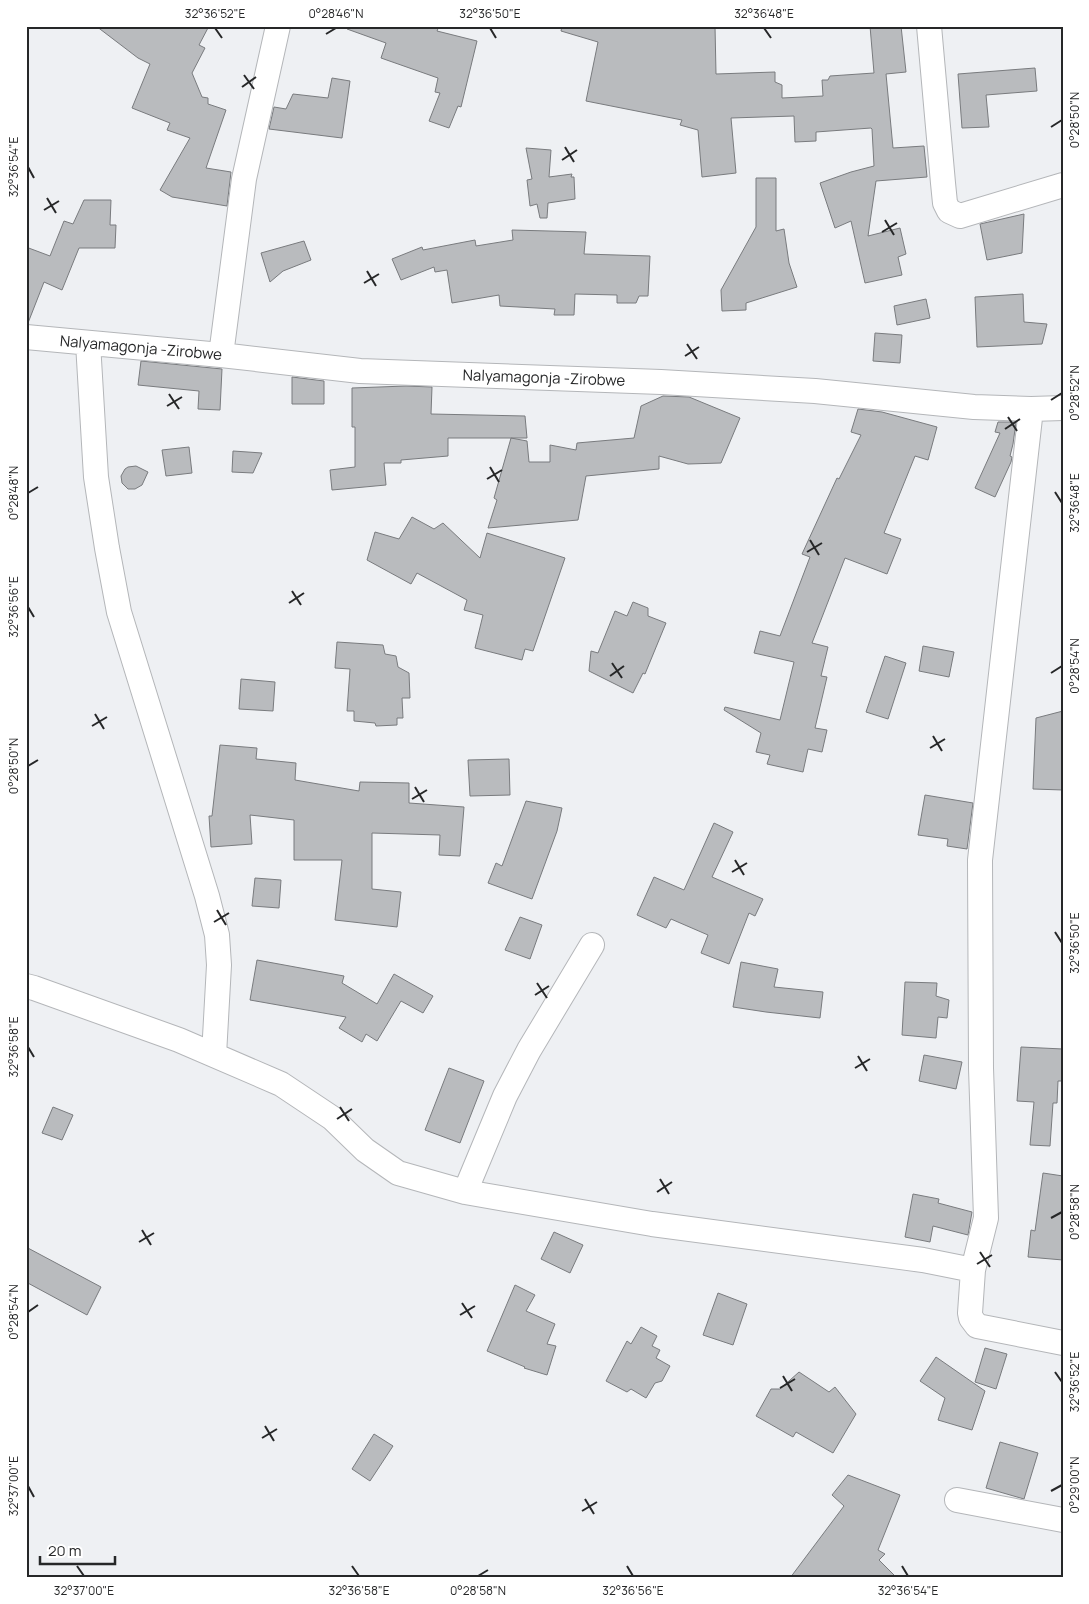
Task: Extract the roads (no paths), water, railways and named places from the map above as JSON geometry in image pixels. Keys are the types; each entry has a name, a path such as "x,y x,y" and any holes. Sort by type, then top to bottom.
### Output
{"street":[{"path":"221,355 244,179 278,26"},
{"path":"929,26 945,203 949,211 960,216 1063,185"},
{"name":"Nalyamagonja -Zirobwe","path":"26,337 221,355 360,371 670,383 815,391 974,407 1063,408"},
{"path":"88,344 96,477 119,612 207,896 217,935 219,965 214,1055"},
{"path":"1031,409 980,860 981,1068 986,1218 973,1270 970,1318 976,1326 1063,1343"},
{"path":"465,1192 505,1096 529,1050 592,945"},
{"path":"26,986 170,1037 281,1084 332,1118 365,1150 398,1174 465,1192 652,1224 923,1260 973,1270"},
{"path":"957,1500 1063,1520"}]}
